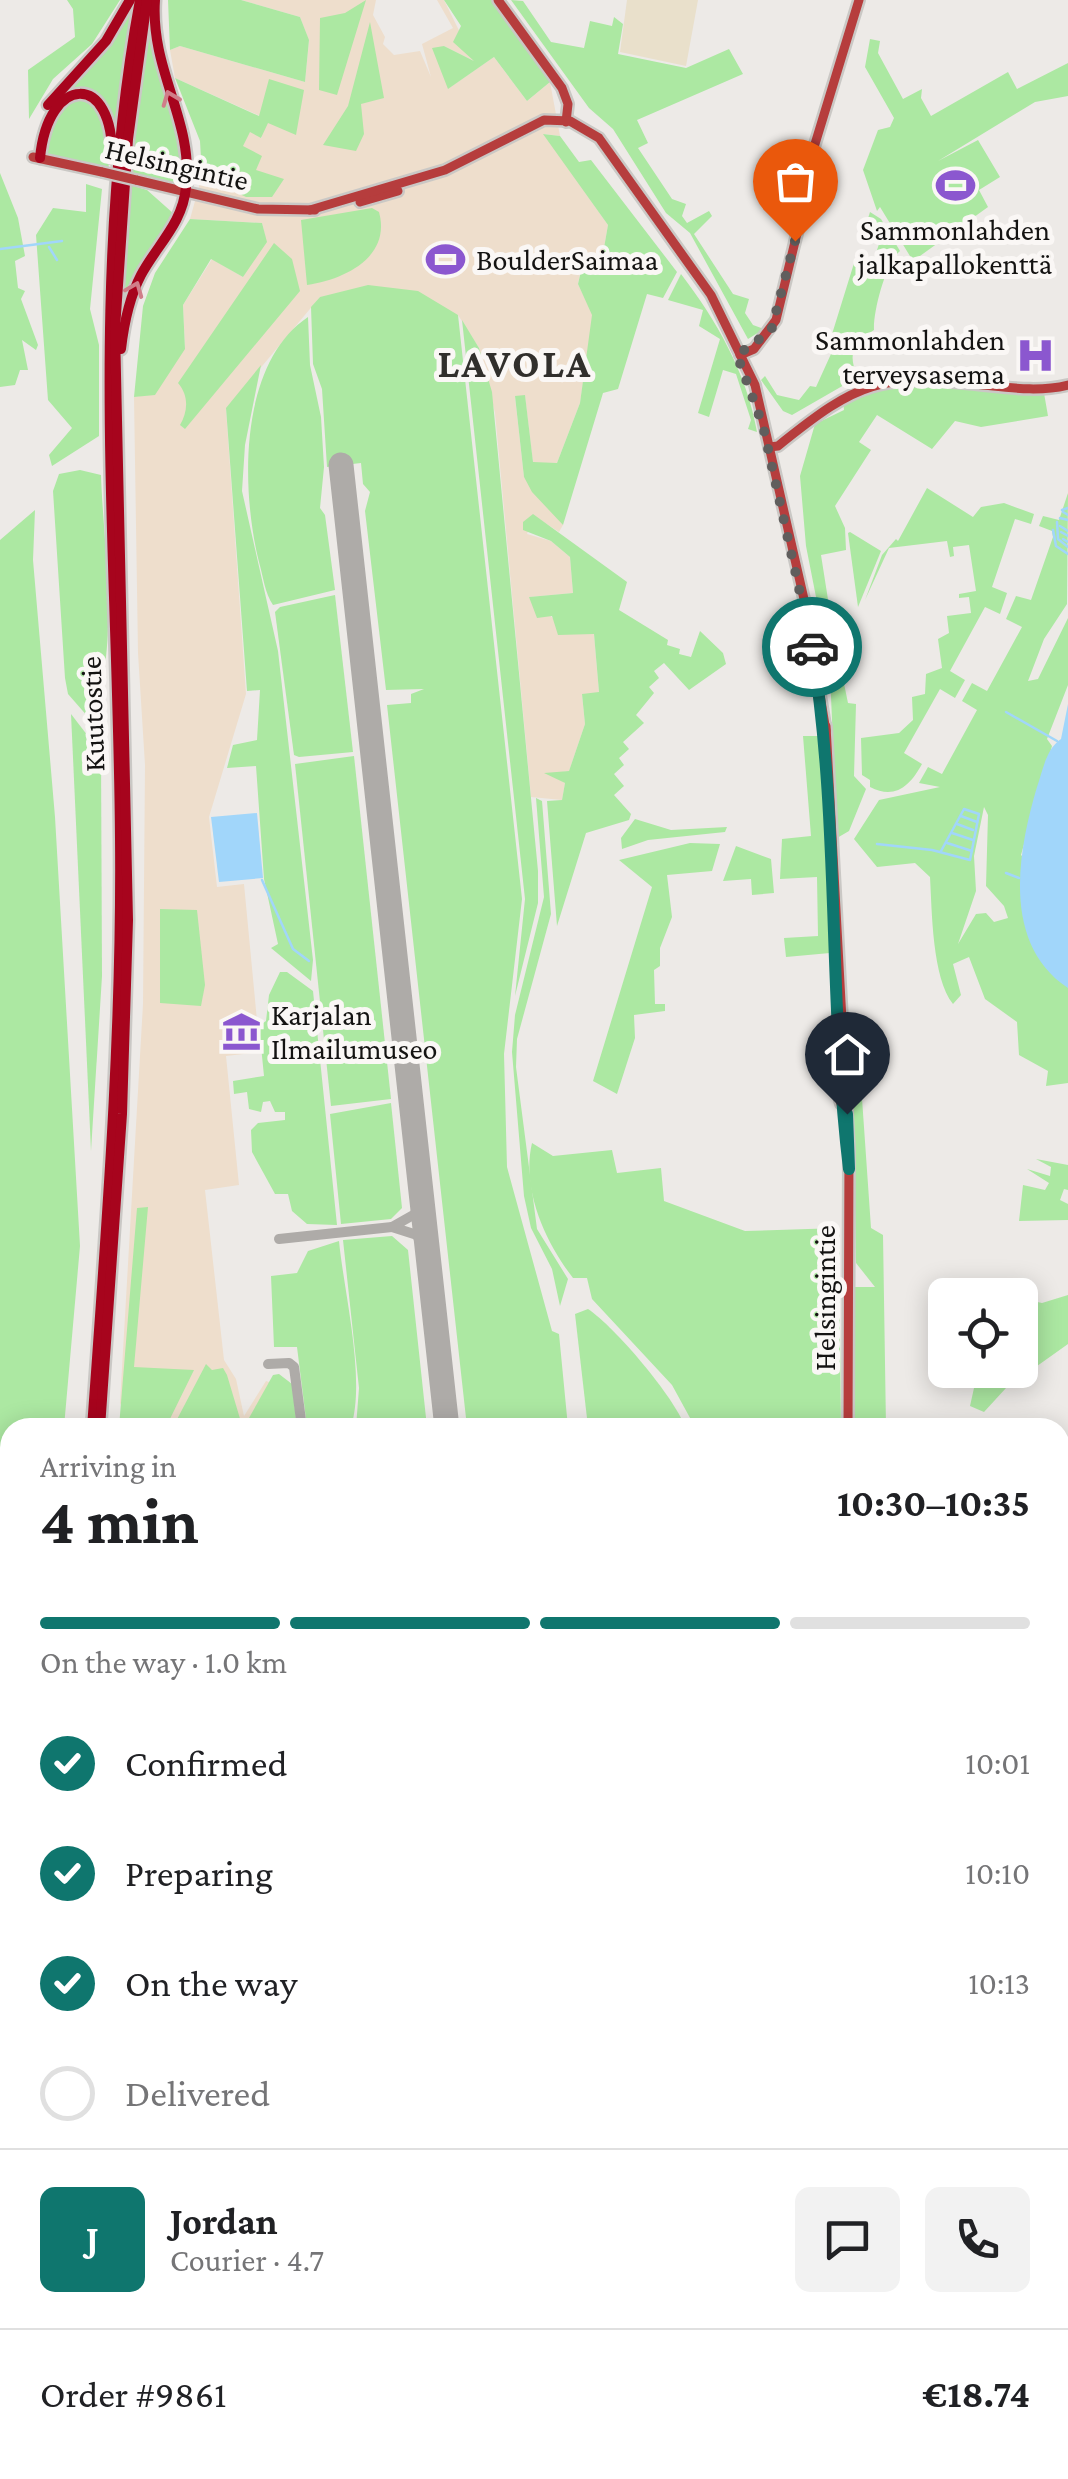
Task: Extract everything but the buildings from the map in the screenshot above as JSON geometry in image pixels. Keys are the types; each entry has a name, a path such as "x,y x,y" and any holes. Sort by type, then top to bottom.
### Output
{"highway":[{"path":"37,158 47,106 106,42 130,0"},
{"name":"Kuutostie","path":"101,1418 122,1114 128,940 109,284 120,142 140,0"},
{"path":"111,454 120,356 130,302 142,274 175,224 186,192 187,148 159,64 151,0"},
{"name":"Kuutostie","path":"111,454 122,214 151,0"},
{"path":"37,158 56,103 80,94 102,105 112,140 109,284"},
{"name":"Kuutostie","path":"93,1418 114,1113 121,917 112,470"}],"main road":[{"path":"498,0 562,88 565,121"},
{"path":"741,353 758,342 776,318 801,218 804,180 859,0"},
{"name":"Helsingintie","path":"37,158 258,209 310,210 356,203 438,179 534,128 565,121 586,131 607,150 699,279 741,353 766,426 821,665 849,1169 848,1418"},
{"name":"Helsingintie","path":"741,353 770,445 786,520"},
{"path":"770,445 797,431 844,396 881,382 914,378 1033,389 1068,385"},
{"path":"766,426 776,433 797,431"},
{"path":"779,482 778,458 797,431"},
{"name":"Helsingintie","path":"838,961 841,1106 849,1169"},
{"path":"818,1069 834,1078 841,1106"}],"shaded area":[{"path":"241,0 376,0 373,15 385,37 383,44 394,55 420,51 431,77 422,44 453,28 437,0 444,0 474,61 444,46 449,88 494,57 527,101 550,82 560,136 544,134 608,225 601,265 582,263 578,284 593,315 580,403 557,463 533,463 525,396 515,397 524,477 563,525 559,532 533,515 527,534 551,541 570,557 573,593 529,597 555,620 594,634 599,693 582,695 585,724 569,771 548,774 565,783 562,800 531,797 495,413 479,348 458,315 320,297 226,409 246,694 209,817 217,887 244,884 260,1052 226,1056 239,1185 205,1190 224,1360 236,1379 244,1416 266,1381 272,1383 250,1418 128,1418 120,1403 143,1004 145,765 138,653 134,397 155,394 185,347 183,305 212,259 243,277 265,236 262,223 190,219 202,176 210,182 255,169 242,146 250,131 262,138 260,116 175,78 170,50 180,46 305,82 309,41 300,17"},
{"path":"627,0 698,0 686,66 620,52"}],"green space":[{"path":"67,0 120,0 92,44 53,79 29,119 28,70 75,37 73,9"},
{"path":"132,0 136,0 116,150 112,120 103,104 86,97 56,96"},
{"path":"168,0 241,0 300,17 309,40 305,82 180,46 170,50"},
{"path":"366,0 337,95 319,90 320,18 345,13"},
{"path":"444,0 492,0 550,82 527,101 494,57 448,89 432,48 444,46 474,61 453,42 461,26"},
{"path":"511,0 523,1 551,42 584,48 590,21 612,26 614,17 623,24 618,54 686,68 729,49 743,74 637,120 648,143 638,148 672,199 686,204 682,216 687,223 709,211 712,216 694,234 733,294 749,299 745,313 753,325 764,329 748,339 690,233 666,213 613,129 589,108"},
{"path":"150,8 156,66 182,136 183,184 179,186 128,175"},
{"path":"370,22 384,98 361,104 364,134 356,151 323,145 348,106"},
{"path":"870,39 880,41 878,53 903,99 922,89 921,98 931,116 1008,72 1017,89 1068,63 1068,96 1035,102 938,161 978,140 1000,177 979,190 988,207 913,261 880,207 877,211 863,170 878,130 890,127 894,118 865,67"},
{"path":"175,78 259,116 269,79 304,90 296,135 268,123 261,138 250,132 243,146 262,156 256,170 284,179 272,197 246,197 202,176 200,141"},
{"path":"71,99 84,101 100,114 107,135 109,171 45,155 48,122"},
{"path":"543,134 560,136 579,162 591,160 677,272 663,298 647,294 618,389 603,393 563,525 532,492 524,477 515,396 525,395 533,462 557,463 580,403 592,315 578,284 583,262 601,265 608,225"},
{"path":"0,173 18,218 25,256 15,261 18,288 25,291 21,299 38,345 36,350 22,340 28,370 20,370 15,385 0,387"},
{"path":"86,184 102,189 90,309 99,345 99,436 52,466 49,455 72,428 48,400 36,235 53,208 86,212"},
{"path":"127,184 147,190 174,214 120,331"},
{"path":"372,208 379,212 381,228 372,253 351,271 307,285 301,220"},
{"path":"870,212 881,219 900,251 881,288 874,330 854,350 858,377 792,415 783,411 761,380 765,376 777,395 799,400 810,386 816,387 831,354 828,347 855,260 872,265 882,235 865,228"},
{"path":"190,219 262,223 267,242 243,277 211,259 183,305 185,349 155,395 134,397 143,306 155,273"},
{"path":"274,243 292,259 300,291 185,429 180,425 186,398 178,383"},
{"path":"681,274 729,349 746,389 757,432 748,429 751,420 736,374 723,370 709,417 698,413 720,339 699,326 703,310 668,300"},
{"path":"368,285 418,291 458,315 522,899 504,1054 507,1167 552,1331 559,1334 567,1418 466,1418 387,705 411,703 411,694 424,689 386,690 365,511 370,492 363,484 361,463 327,467 322,389 313,364 311,307 320,297"},
{"path":"308,317 310,365 321,417 324,467 320,508 325,515 335,590 273,605 264,585 253,533 248,465 251,430 268,365 285,338"},
{"path":"462,320 479,348 492,392 538,871 538,903 515,996 525,899"},
{"path":"261,365 245,445 242,491 278,651 313,960 311,981 271,948 278,944 264,879 256,766 227,768 233,745 257,740 260,690 247,691 226,408"},
{"path":"898,383 1044,393 1048,416 981,427 955,421 932,449 877,415 859,442 871,450 835,506 845,528 846,550 821,555 835,644 856,641 856,653 827,653 806,546 800,476 815,424 844,410 843,400"},
{"path":"80,470 101,475 108,600 105,664 89,718 68,694 65,678 53,491 59,474"},
{"path":"927,488 973,517 981,507 1004,503 1034,514 1031,524 1015,519 992,587 1007,593 1000,614 985,607 950,671 965,680 955,698 940,689 904,753 922,764 901,789 879,791 870,787 870,780 862,775 861,738 899,733 913,720 912,697 925,694 926,674 942,668 938,639 949,633 947,616 971,613 969,597 959,598 959,594 976,591 969,545 953,547 954,556 950,557 947,541 889,548 865,600 882,555 896,539 898,541"},
{"path":"1068,493 1067,604 1044,639 1028,681 1038,679 1068,618 1068,685 1047,739 1052,746 1021,855 1068,905 1068,1083 1046,1086 1048,1071 1019,1055 1017,1022 985,999 969,957 953,964 961,995 953,1004 946,992 934,944 930,877 915,863 877,867 854,839 879,800 940,787 919,783 928,767 942,774 977,710 962,701 972,683 987,691 1022,627 1006,619 1016,596 1031,600 1053,537 1052,531 1039,526 1043,516 1059,520","holes":["984,807 988,815 986,886 1004,906 1008,918 994,922 986,913 976,914 958,944 976,891 974,856"]},
{"path":"35,510 33,560 55,817 80,1246 65,1418 0,1418 0,540"},
{"path":"533,514 627,582 619,610 668,640 667,645 680,649 679,654 691,657 700,631 723,653 726,664 689,690 664,663 654,671 659,678 649,687 654,693 636,715 644,723 623,742 629,749 619,758 624,765 614,774 624,786 614,795 631,814 629,820 586,833 557,926 547,801 562,800 565,783 544,773 569,771 585,724 582,694 599,692 594,634 558,635 552,616 537,618 529,597 573,593 570,557 551,541 523,530 523,522"},
{"path":"848,533 881,551 858,607"},
{"path":"335,595 353,752 299,757 294,755 275,612 280,607"},
{"path":"841,669 848,703 856,704 854,776 866,789 849,831 837,838 830,673"},
{"path":"71,714 101,753 102,976 91,1151"},
{"path":"803,736 820,736 830,953 786,957 784,938 818,936 817,877 780,879 782,839 811,836"},
{"path":"354,756 391,1099 331,1106 295,764"},
{"path":"536,798 542,801 551,914 517,1039 516,1067 537,1229 568,1279 560,1306 552,1269 531,1228 524,1196 512,1052 515,1015 544,897"},
{"path":"635,819 671,830 727,827 725,832 648,840 622,849 621,838"},
{"path":"690,843 720,844 712,871 667,875 672,917 660,948 660,966 654,970 655,1004 665,1004 665,1011 634,1015 635,1038 617,1094 593,1081 652,887 619,860"},
{"path":"736,846 771,859 774,893 752,895 751,879 723,881"},
{"path":"160,909 197,910 205,985 201,1006 160,1003"},
{"path":"280,972 287,972 313,991 337,1225 307,1224 292,1211 288,1194 275,1194 252,1152 251,1130 258,1123 285,1120 285,1112 275,1112 270,1101 263,1102 261,1112 249,1109 247,1092 234,1094 233,1081 264,1076 259,1026 266,1021 269,995"},
{"path":"861,1084 871,1228 883,1235 886,1418 854,1418 854,1287 875,1287 856,1263 853,1086"},
{"path":"391,1103 402,1208 391,1219 341,1224 330,1114"},
{"path":"532,1143 553,1156 612,1150 617,1173 661,1168 664,1201 745,1231 839,1228 841,1418 690,1418 672,1385 592,1299 587,1278 573,1278 554,1249 538,1215 529,1161"},
{"path":"1036,1159 1068,1165 1068,1190 1064,1189 1060,1200 1068,1204 1068,1220 1019,1221 1023,1185 1045,1190 1049,1183 1027,1169 1050,1176 1051,1167"},
{"path":"148,1207 134,1367 194,1370 170,1418 120,1418 137,1208"},
{"path":"392,1236 408,1250 426,1418 357,1418 359,1388 343,1240"},
{"path":"339,1241 355,1361 353,1418 306,1418 297,1347 274,1347 271,1276 297,1273 308,1251"},
{"path":"1068,1295 1068,1344 1038,1365 1038,1302"},
{"path":"588,1309 600,1318 643,1364 681,1418 587,1418 575,1314"},
{"path":"206,1364 212,1370 223,1368 240,1418 178,1418"},
{"path":"279,1374 292,1384 296,1418 249,1418 273,1375"},
{"path":"974,1388 1006,1388 984,1412 970,1406"}],"water":[{"path":"1068,704 1068,988 1047,969 1032,947 1020,896 1030,813 1046,760 1061,739"},
{"path":"257,813 263,878 219,882 211,817"}],"waterway":[{"path":"0,249 62,241"},
{"path":"49,247 57,260"},
{"path":"1062,510 1068,508"},
{"path":"1063,512 1068,515"},
{"path":"1060,518 1068,520"},
{"path":"1057,522 1058,539 1068,547"},
{"path":"1060,526 1068,531"},
{"path":"1053,530 1056,546 1068,554"},
{"path":"1061,532 1068,536"},
{"path":"1063,539 1068,542"},
{"path":"1006,712 1057,741"},
{"path":"877,844 932,850 970,860 979,814 964,809 941,851"},
{"path":"961,816 977,822"},
{"path":"957,824 973,830"},
{"path":"952,833 973,840"},
{"path":"947,843 972,851"},
{"path":"1006,873 1019,878"},
{"path":"262,880 293,949 309,961"}],"taxiway":[{"path":"421,1191 415,1214 392,1227 417,1235 428,1260"},
{"path":"279,1239 392,1227"},
{"path":"268,1364 289,1363 294,1367 301,1418"}],"runway":[{"path":"341,465 446,1418"}],"way so far":[{"path":"795,241 771,331 737,355 763,426 812,647"}],"place":[{"name":"Sammonlahden jalkapallokenttä","path":"955,185"},
{"name":"BoulderSaimaa","path":"446,259"},
{"name":"Sammonlahden terveysasema","path":"1035,356"},
{"name":"Karjalan Ilmailumuseo","path":"241,1031"}],"district":[{"name":"LAVOLA","path":"515,363"}],"route":[{"path":"812,647 826,731 837,928 838,1058 849,1169 847,1114"}]}
